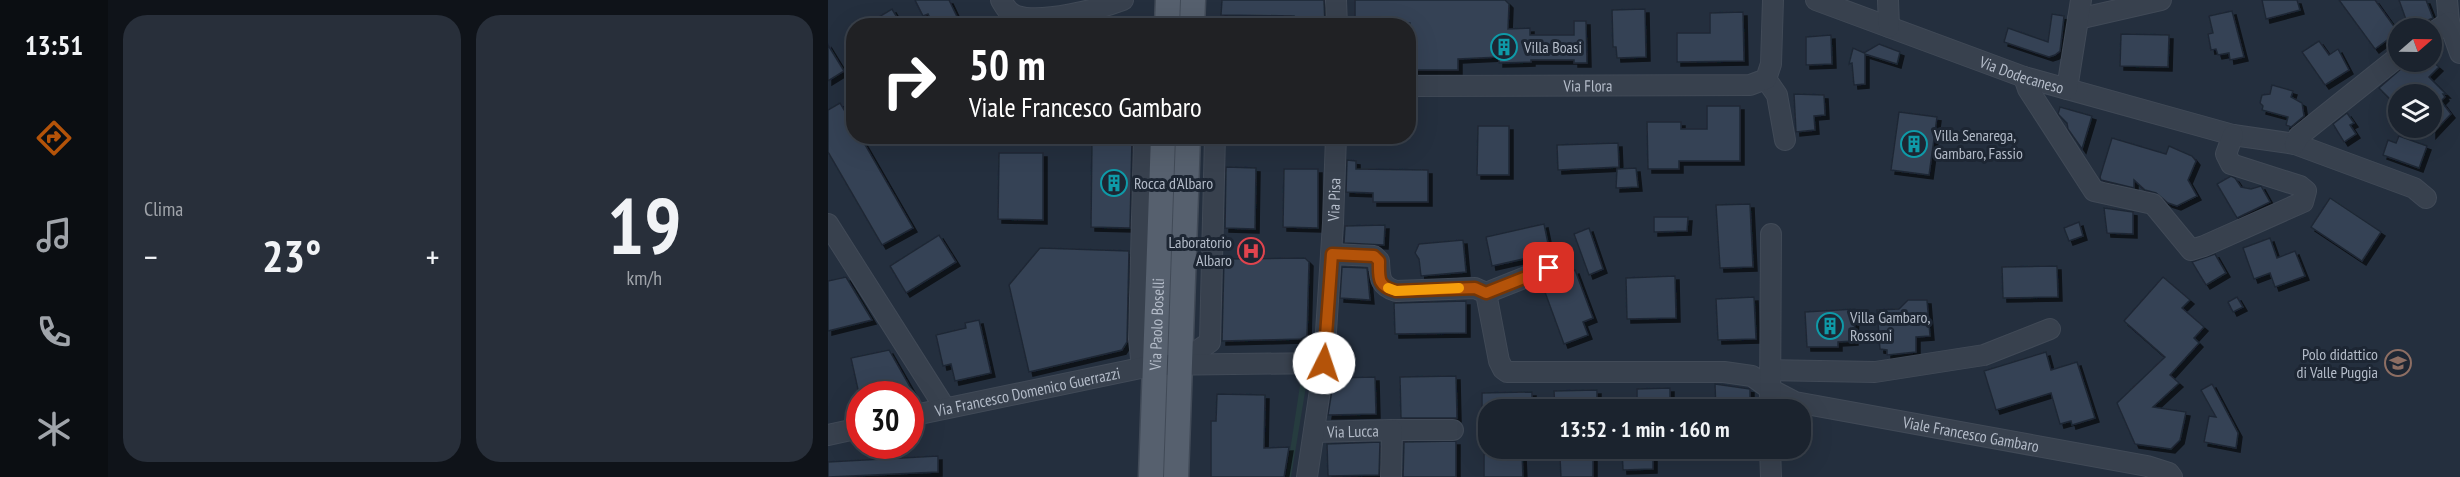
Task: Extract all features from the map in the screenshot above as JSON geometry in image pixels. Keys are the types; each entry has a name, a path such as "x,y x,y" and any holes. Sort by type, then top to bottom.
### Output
{"main road":[{"path":"1167,18 1168,0"},
{"path":"1192,18 1193,0"},
{"name":"Via Paolo Boselli","path":"1151,477 1148,367 1162,144"},
{"name":"Via Paolo Boselli","path":"1176,477 1188,144"}],"street":[{"path":"1001,0 1006,9 1016,16 1024,17 1059,16 1099,9 1123,0"},
{"path":"1336,0 1336,18"},
{"name":"Via Dodecaneso","path":"1816,0 2024,77 2233,135 2295,144 2414,188 2426,198"},
{"path":"1888,0 1889,27"},
{"path":"2067,89 2080,10 2161,0"},
{"path":"2447,0 2449,22 2460,53"},
{"path":"1774,2 1772,64 1766,79 1777,95 1785,140"},
{"path":"2442,27 2449,22"},
{"path":"2295,144 2299,136 2388,65"},
{"path":"2024,77 2028,89 2094,191 2153,204 2191,250 2302,202 2306,195 2304,188 2244,169 2227,160 2226,154 2233,135"},
{"name":"Via Flora","path":"1416,86 1750,85 1766,79"},
{"name":"Via Paolo Boselli","path":"1144,144 1139,339 1148,367"},
{"name":"Via Paolo Boselli","path":"1188,144 1215,158"},
{"name":"Via Paolo Boselli","path":"1180,363 1210,342 1215,144"},
{"name":"Via Pisa","path":"1307,477 1324,363 1332,254 1336,144"},
{"path":"828,224 945,408"},
{"path":"1770,399 1771,234"},
{"path":"1332,254 1374,256 1379,261 1380,281 1386,288 1396,291 1475,288 1486,293 1549,268"},
{"name":"Viale Francesco Gambaro","path":"1486,293 1498,362 1507,372 1724,372 1770,379 1875,372 1984,356 2050,329"},
{"name":"Via Francesco Domenico Guerrazzi","path":"924,413 1148,367 1180,363 1324,363"},
{"name":"Viale Francesco Gambaro","path":"1770,379 1795,402 2147,466 2169,473 2172,477"},
{"name":"Via Lucca","path":"1391,477 1392,430"},
{"name":"Via Lucca","path":"1314,432 1453,430"},
{"path":"828,435 846,431"},
{"path":"1770,459 1771,477"}],"green space":[{"path":"1301,379 1307,380 1291,477 1286,477"}],"building":[{"path":"915,0 949,0 958,18 930,18 928,14 923,16"},
{"path":"1222,0 1324,0 1325,18 1221,15"},
{"path":"1355,0 1505,0 1509,4 1508,29 1530,28 1530,35 1574,35 1574,21 1586,21 1587,63 1574,63 1574,60 1531,60 1531,62 1499,63 1499,57 1458,59 1458,70 1416,70 1416,18 1355,18"},
{"path":"2262,0 2297,0 2300,10 2266,19"},
{"path":"2339,0 2375,0 2388,18 2388,39 2375,49"},
{"path":"2399,0 2426,0 2433,18 2405,18"},
{"path":"892,9 897,18 877,18"},
{"path":"1645,9 1646,57 1617,58 1616,47 1613,47 1612,10"},
{"path":"2232,11 2244,57 2230,60 2229,53 2218,55 2216,49 2211,50 2208,34 2213,33 2209,16"},
{"path":"1743,12 1744,61 1677,62 1677,33 1710,33 1710,13"},
{"path":"2052,14 2064,16 2060,51 2055,55 2049,57 2004,42 2008,28 2048,42"},
{"path":"2121,34 2169,35 2168,67 2120,66"},
{"path":"1831,35 1832,64 1806,65 1806,37"},
{"path":"2319,41 2329,55 2338,49 2349,70 2325,85 2302,52"},
{"path":"1879,44 1900,52 1897,64 1865,54 1865,84 1854,85 1852,63 1849,64 1853,48 1864,53"},
{"path":"828,45 844,71 828,81"},
{"path":"2397,72 2434,72 2429,77 2436,84 2388,84 2388,97 2379,88"},
{"path":"2272,85 2293,91 2291,97 2302,103 2304,116 2291,127 2286,125 2288,117 2262,110 2263,106 2260,103 2262,95 2270,94"},
{"path":"1794,94 1824,95 1825,115 1814,116 1815,130 1796,132"},
{"path":"2442,102 2451,114 2442,123"},
{"path":"840,103 846,113 846,144 865,144 913,228 882,245 828,152 828,110"},
{"path":"1707,106 1740,106 1740,161 1679,161 1679,169 1648,169 1647,122 1681,122 1681,129 1707,129"},
{"path":"2060,107 2092,116 2082,149 2068,129 2067,123 2058,114"},
{"name":"Villa Senarega, Gambaro, Fassio","path":"1899,112 1937,117 1929,175 1891,170"},
{"path":"2347,113 2354,123 2350,125 2356,134 2344,142 2333,124"},
{"path":"1478,126 1509,126 1509,175 1477,175"},
{"path":"2112,138 2166,154 2169,146 2192,156 2196,161 2188,180 2197,196 2177,206 2168,203 2156,193 2145,190 2134,180 2134,188 2101,180"},
{"path":"2398,138 2405,138 2427,146 2419,168 2383,155 2388,140 2396,143"},
{"path":"1618,143 1619,167 1558,170 1557,145"},
{"name":"Rocca d'Albaro","path":"1092,144 1132,144 1130,228 1091,227"},
{"path":"999,153 1043,153 1043,220 998,219"},
{"path":"1347,160 1356,161 1356,169 1428,170 1428,202 1373,202 1373,193 1346,192"},
{"path":"1226,167 1256,168 1255,229 1225,228"},
{"path":"1636,168 1638,187 1616,188 1617,169"},
{"path":"1284,169 1318,169 1318,228 1283,227"},
{"path":"2231,176 2241,187 2251,189 2261,186 2270,202 2237,218 2217,184"},
{"path":"2330,198 2381,232 2362,261 2311,227"},
{"path":"1750,204 1753,267 1720,268 1716,205"},
{"path":"2104,208 2133,212 2133,234 2107,233"},
{"path":"1654,217 1688,217 1687,231 1654,232"},
{"path":"2079,222 2083,236 2069,241 2064,228"},
{"path":"1544,224 1550,253 1492,266 1486,237"},
{"path":"1385,225 1384,245 1344,243 1345,226"},
{"path":"1589,228 1603,269 1589,275 1574,234"},
{"path":"939,235 956,262 906,293 890,266"},
{"path":"2270,238 2277,258 2295,251 2305,276 2275,287 2270,273 2254,279 2243,248"},
{"path":"1463,240 1466,272 1421,276 1419,259 1415,253 1419,244"},
{"path":"1040,248 1129,251 1127,342 1122,350 1029,372 1009,285"},
{"path":"2215,254 2226,273 2206,285 2192,262"},
{"path":"1305,258 1309,262 1307,336 1301,339 1222,341 1224,259"},
{"path":"2057,266 2058,297 2003,298 2002,267"},
{"path":"1342,267 1367,268 1370,300 1340,298"},
{"path":"1575,270 1593,318 1583,322 1588,335 1564,344 1542,284"},
{"path":"1675,276 1676,318 1627,319 1626,278"},
{"path":"846,277 872,320 828,331 828,281"},
{"path":"2163,277 2190,300 2182,308 2204,327 2194,338 2199,343 2170,375 2179,383 2153,407 2186,412 2180,440 2171,449 2135,444 2117,403 2165,357 2124,321"},
{"path":"1754,297 1756,339 1718,340 1716,299"},
{"path":"2237,297 2243,307 2233,312 2228,302"},
{"path":"1908,300 1927,300 1930,336 1916,337 1916,352 1887,355 1887,350 1880,349 1877,310 1899,309"},
{"path":"1466,301 1466,333 1395,334 1394,303"},
{"name":"Villa Gambaro, Rossoni","path":"1855,309 1854,341 1838,342 1838,347 1807,347 1805,312"},
{"path":"979,320 991,373 955,381 951,364 943,366 936,335 966,328 965,323"},
{"path":"889,350 907,381 856,381 851,358"},
{"path":"2046,352 2051,370 2077,362 2095,418 2072,425 2071,421 2060,424 2051,393 1996,410 1984,371"},
{"path":"1456,376 1457,418 1401,418 1400,377"},
{"path":"1375,377 1376,414 1328,415 1334,378"},
{"path":"1715,384 1750,389 1750,399 1716,399"},
{"path":"2212,384 2238,433 2236,448 2204,442 2209,416 2216,417 2201,390"},
{"path":"1670,388 1670,399 1637,399 1637,389"},
{"path":"1597,390 1597,399 1554,399 1554,391"},
{"path":"1532,392 1532,399 1482,399 1482,393"},
{"path":"1217,394 1265,395 1264,448 1289,447 1284,477 1211,477 1211,421 1216,421"},
{"path":"1456,441 1456,477 1403,477 1404,442"},
{"path":"1380,442 1379,475 1328,476 1327,444"},
{"path":"938,456 938,472 828,477 828,462 924,459 924,457"},
{"path":"1484,459 1522,459 1523,477 1484,477"},
{"path":"1560,459 1593,459 1593,477 1561,477"},
{"path":"1622,459 1653,459 1653,469 1623,470"}],"slow traffic":[{"path":"1388,288 1396,291 1459,288"}],"place":[{"name":"Villa Boasi","path":"1504,47"},
{"name":"Villa Senarega, Gambaro, Fassio","path":"1914,144"},
{"name":"Rocca d'Albaro","path":"1114,183"},
{"name":"Laboratorio Albaro","path":"1251,251"},
{"name":"Villa Gambaro, Rossoni","path":"1830,326"},
{"name":"Polo didattico di Valle Puggia","path":"2398,363"}],"route":[{"path":"1324,363 1332,254 1374,256 1379,261 1380,281 1386,288 1396,291 1475,288 1486,293 1549,268"}]}
